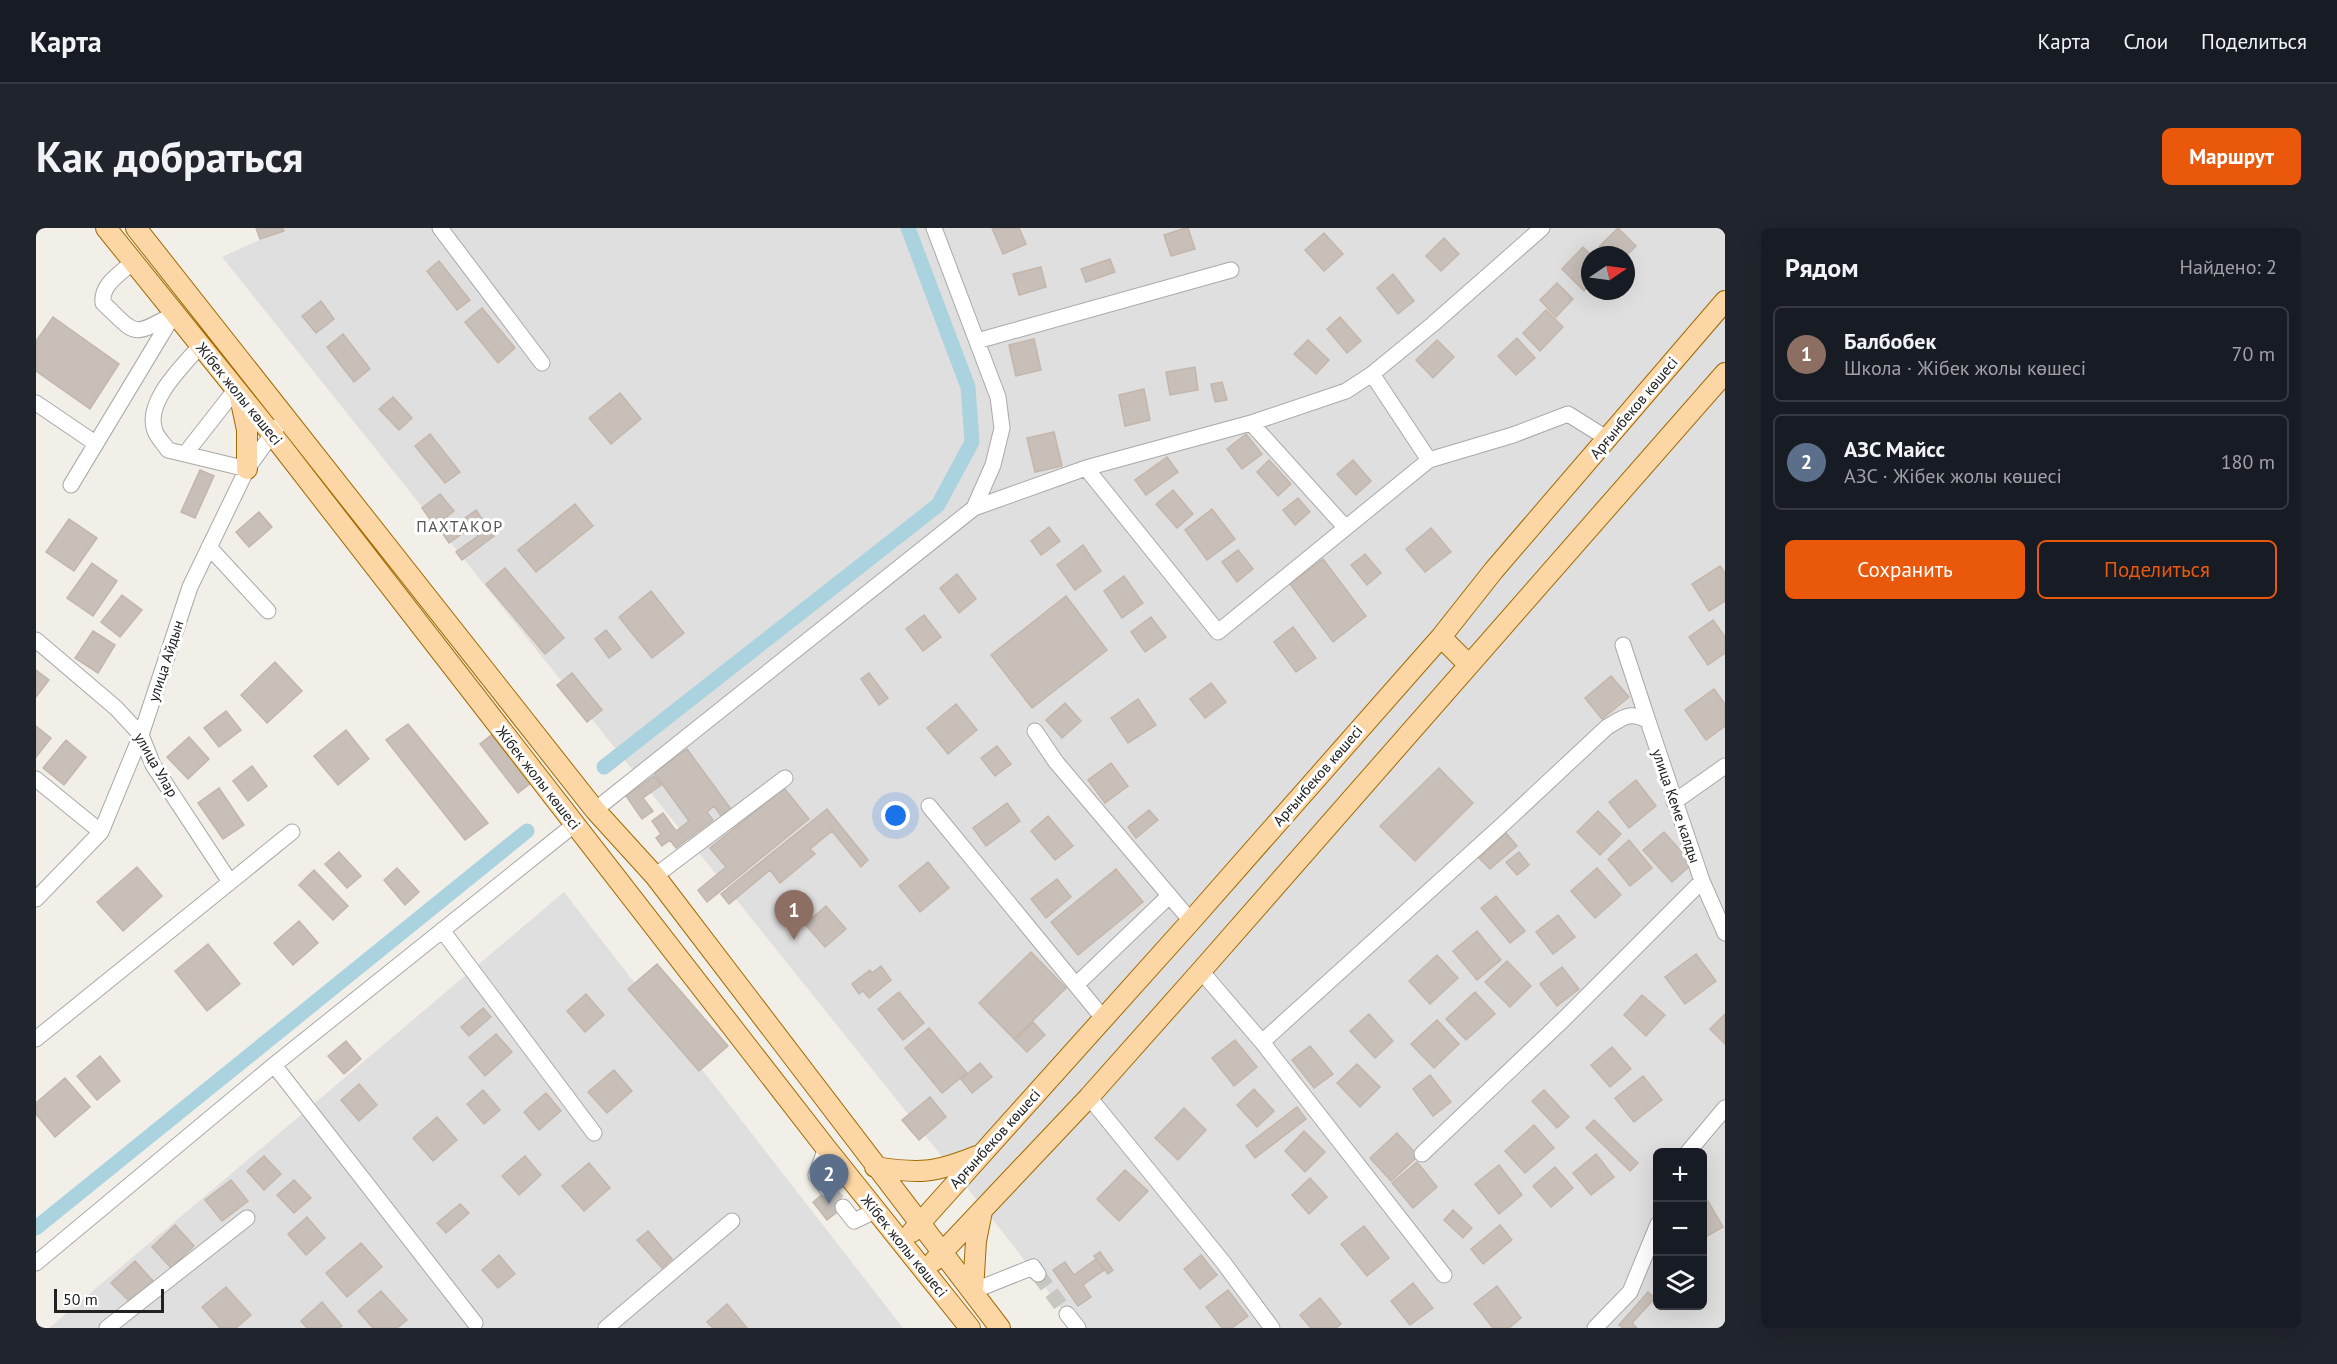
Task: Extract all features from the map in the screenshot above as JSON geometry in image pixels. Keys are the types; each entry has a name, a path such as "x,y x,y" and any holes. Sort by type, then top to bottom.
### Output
{"main road":[{"name":"Жібек жолы көшесі","path":"106,228 272,434 875,1211 970,1328"},
{"name":"Жібек жолы көшесі","path":"137,228 595,810 655,876 1000,1328"},
{"name":"Арғынбеков көшесі","path":"902,1244 1441,637 1494,570 1725,301"},
{"path":"924,1271 1089,1097 1725,373"},
{"path":"238,392 247,430 248,469"},
{"path":"1441,637 1468,664"},
{"path":"875,1167 904,1172 927,1172 982,1154"},
{"path":"973,1292 976,1241 983,1209"}],"street":[{"path":"440,228 542,363"},
{"path":"934,228 998,397 1002,428 993,465 974,508"},
{"path":"595,810 974,508 1086,468 1251,423 1346,391 1372,374 1433,324 1542,228"},
{"path":"133,262 106,285 102,294 102,303 131,329 144,331 174,314"},
{"path":"977,341 1231,270"},
{"path":"71,485 174,314"},
{"path":"200,346 164,388 153,415 154,431 168,450 248,469"},
{"path":"1372,374 1429,460"},
{"path":"185,454 238,392"},
{"path":"36,403 95,443"},
{"path":"1086,468 1218,632 1345,526 1429,460 1513,435 1568,414 1608,440"},
{"name":"улица Айдын","path":"36,898 101,832 141,735 190,587 248,469 286,415"},
{"path":"1251,423 1345,526"},
{"path":"209,547 268,611"},
{"name":"улица Улар","path":"36,640 116,708 141,735 153,765 230,882"},
{"name":"улица Кеме калды","path":"1623,645 1674,802 1702,881 1725,933"},
{"path":"1262,1042 1607,727 1627,715 1639,715 1648,721"},
{"path":"1035,731 1056,762 1191,921"},
{"path":"1674,802 1725,766"},
{"path":"655,876 785,778"},
{"path":"36,779 101,832"},
{"path":"929,806 1103,1018"},
{"path":"36,1263 274,1065 574,824"},
{"path":"36,1039 292,832"},
{"path":"1422,1154 1565,1018 1702,881"},
{"path":"1076,985 1169,896"},
{"path":"442,930 594,1133"},
{"path":"1201,971 1262,1042 1444,1275"},
{"path":"274,1065 475,1323"},
{"path":"1089,1097 1224,1262 1272,1328"},
{"path":"1691,1148 1725,1108"},
{"path":"826,1148 816,1175 828,1190"},
{"path":"843,1207 854,1221 875,1211"},
{"path":"107,1328 247,1218"},
{"path":"606,1328 732,1221"},
{"path":"1595,1328 1630,1292 1653,1236"},
{"path":"973,1292 1034,1267 1038,1274"},
{"path":"1067,1314 1078,1328"}],"shaded area":[{"path":"286,228 1725,228 1725,1328 1076,1328 1012,1244 222,257"},
{"path":"564,892 903,1328 49,1328"}],"building":[{"path":"256,228 283,228 284,231 260,239"},
{"path":"992,228 1019,228 1026,244 1003,254"},
{"path":"1188,228 1195,249 1171,256 1164,235"},
{"path":"1618,228 1636,246 1635,247 1600,246"},
{"path":"1324,233 1343,254 1324,271 1305,250"},
{"path":"1444,238 1459,254 1441,271 1426,256"},
{"path":"1581,249 1581,288 1562,269"},
{"path":"1110,259 1115,272 1086,282 1081,269"},
{"path":"439,261 470,300 457,310 427,271"},
{"path":"1041,267 1046,287 1019,295 1013,274"},
{"path":"1393,274 1414,301 1398,314 1377,288"},
{"path":"1557,283 1573,299 1556,317 1540,300"},
{"path":"321,301 334,319 316,333 302,316"},
{"path":"482,308 515,348 498,363 465,322"},
{"path":"1546,310 1563,327 1540,351 1523,333"},
{"path":"53,317 119,364 90,409 36,371 36,341"},
{"path":"1340,317 1361,341 1347,353 1327,329"},
{"path":"343,334 370,369 354,382 327,347"},
{"path":"1517,338 1535,358 1516,375 1498,356"},
{"path":"1034,339 1041,370 1016,376 1009,345"},
{"path":"1308,340 1329,360 1316,374 1294,354"},
{"path":"1437,340 1454,357 1433,378 1416,360"},
{"path":"1195,367 1198,390 1170,395 1166,372"},
{"path":"1222,382 1227,400 1215,402 1211,384"},
{"path":"1144,389 1150,420 1125,426 1119,395"},
{"path":"620,393 641,419 611,444 589,418"},
{"path":"393,397 412,418 399,430 379,409"},
{"path":"1054,432 1062,466 1035,472 1027,438"},
{"path":"430,434 460,472 445,483 415,446"},
{"path":"1246,434 1262,454 1242,469 1227,449"},
{"path":"1167,457 1178,472 1146,495 1135,480"},
{"path":"1269,460 1291,484 1278,496 1257,472"},
{"path":"1353,460 1371,481 1356,495 1337,474"},
{"path":"200,470 214,476 195,518 181,512"},
{"path":"1173,490 1193,514 1177,528 1156,504"},
{"path":"440,494 454,511 435,526 422,508"},
{"path":"1298,498 1310,512 1295,525 1283,510"},
{"path":"575,504 593,526 536,572 518,550"},
{"path":"1212,509 1235,539 1207,560 1185,530"},
{"path":"476,510 494,536 462,560 456,552 478,536 472,527 449,543 443,534"},
{"path":"259,512 272,527 249,547 236,532"},
{"path":"69,519 97,538 74,571 46,552"},
{"path":"1049,527 1060,541 1041,555 1031,541"},
{"path":"1431,528 1451,552 1425,572 1406,549"},
{"path":"1083,545 1101,571 1075,590 1057,565"},
{"path":"1238,550 1253,569 1237,582 1222,562"},
{"path":"1365,554 1381,573 1367,585 1351,565"},
{"path":"1323,559 1366,616 1333,642 1290,584"},
{"path":"92,563 117,581 93,616 67,598"},
{"path":"1720,566 1725,573 1725,601 1709,611 1692,584"},
{"path":"505,568 564,638 545,654 486,584"},
{"path":"957,574 976,599 959,613 940,588"},
{"path":"1124,576 1143,603 1122,618 1104,591"},
{"path":"651,591 684,633 652,658 619,617"},
{"path":"122,595 142,610 120,637 101,622"},
{"path":"1066,596 1107,650 1032,708 991,655"},
{"path":"924,615 941,637 923,651 906,629"},
{"path":"1151,617 1166,637 1145,652 1131,632"},
{"path":"1713,620 1725,637 1725,653 1708,665 1689,637"},
{"path":"1293,627 1316,658 1296,672 1274,642"},
{"path":"606,630 621,649 609,658 595,639"},
{"path":"93,631 115,645 98,673 75,658"},
{"path":"275,662 302,691 267,723 241,695"},
{"path":"36,670 49,680 36,697"},
{"path":"572,673 602,710 587,722 557,685"},
{"path":"869,673 888,698 879,705 861,679"},
{"path":"1611,676 1629,697 1602,719 1585,698"},
{"path":"1211,683 1226,702 1205,718 1190,699"},
{"path":"1714,689 1725,704 1725,726 1706,740 1685,710"},
{"path":"1138,699 1156,725 1128,743 1111,718"},
{"path":"1065,703 1081,721 1062,738 1046,720"},
{"path":"956,704 977,730 948,754 927,728"},
{"path":"226,711 241,730 219,747 204,728"},
{"path":"408,724 488,823 465,840 386,740"},
{"path":"36,726 51,738 36,757"},
{"path":"346,730 369,759 338,785 314,756"},
{"path":"494,733 532,782 518,793 480,744"},
{"path":"189,737 209,759 188,779 167,757"},
{"path":"66,740 86,757 64,785 43,768"},
{"path":"997,746 1011,764 995,776 981,758"},
{"path":"687,749 731,809 721,816 714,806 707,812 713,820 676,848 670,840 662,846 656,838 661,834 652,821 663,813 676,831 689,821 654,773"},
{"path":"1111,763 1128,786 1105,803 1088,780"},
{"path":"252,766 267,786 248,801 233,781"},
{"path":"1439,768 1473,803 1415,861 1380,826"},
{"path":"654,776 661,785 643,798 653,811 642,819 626,796"},
{"path":"1636,780 1656,806 1629,828 1609,802"},
{"path":"219,788 244,825 223,839 198,803"},
{"path":"784,788 809,819 707,902 698,890 726,867 710,848"},
{"path":"1007,803 1020,821 986,846 973,828"},
{"path":"827,809 868,860 861,867 832,831 810,849 815,854 780,883 770,870 729,904 721,894"},
{"path":"1149,810 1158,820 1136,838 1128,827"},
{"path":"1598,811 1621,834 1600,855 1577,832"},
{"path":"1048,816 1073,846 1055,860 1031,831"},
{"path":"1664,832 1692,864 1672,882 1643,850"},
{"path":"1506,833 1517,846 1490,869 1479,858"},
{"path":"1629,840 1652,868 1630,886 1608,859"},
{"path":"339,852 361,876 347,888 325,864"},
{"path":"1519,852 1529,865 1517,875 1506,862"},
{"path":"928,862 949,888 920,912 899,886"},
{"path":"137,867 162,896 123,931 97,902"},
{"path":"397,868 419,892 405,905 384,880"},
{"path":"1597,868 1621,895 1595,918 1571,891"},
{"path":"1116,869 1143,902 1078,955 1051,922"},
{"path":"314,870 348,906 333,920 299,885"},
{"path":"1057,879 1071,897 1046,918 1031,899"},
{"path":"1496,896 1525,931 1510,943 1481,908"},
{"path":"826,906 846,929 825,947 805,924"},
{"path":"1558,915 1575,937 1553,954 1536,932"},
{"path":"299,921 318,943 293,965 274,943"},
{"path":"1477,931 1501,960 1477,980 1453,951"},
{"path":"208,944 240,984 207,1011 175,971"},
{"path":"1031,952 1066,988 1014,1039 979,1003"},
{"path":"1696,954 1716,981 1685,1004 1665,977"},
{"path":"1437,955 1458,978 1430,1004 1409,981"},
{"path":"1507,961 1531,986 1510,1007 1485,982"},
{"path":"657,964 728,1046 699,1071 628,989"},
{"path":"881,966 891,980 869,998 863,991 859,994 852,984 870,970 872,973"},
{"path":"1562,967 1579,989 1557,1006 1540,984"},
{"path":"899,992 924,1023 903,1040 878,1009"},
{"path":"1475,992 1495,1014 1466,1040 1446,1019"},
{"path":"586,994 604,1015 585,1032 567,1011"},
{"path":"1642,995 1665,1015 1646,1036 1624,1015"},
{"path":"483,1008 491,1017 469,1036 461,1027"},
{"path":"1369,1014 1393,1041 1375,1058 1350,1031"},
{"path":"1725,1014 1725,1044 1710,1029"},
{"path":"1437,1020 1459,1044 1434,1068 1411,1044"},
{"path":"1033,1022 1045,1035 1027,1052 1015,1040"},
{"path":"929,1028 967,1073 942,1093 905,1048"},
{"path":"496,1034 512,1052 485,1076 469,1057"},
{"path":"1235,1040 1257,1067 1234,1086 1212,1058"},
{"path":"346,1041 361,1059 344,1074 328,1056"},
{"path":"1310,1046 1333,1074 1314,1088 1292,1060"},
{"path":"1612,1047 1631,1069 1610,1087 1591,1065"},
{"path":"100,1056 120,1081 97,1100 77,1076"},
{"path":"980,1063 992,1077 972,1093 961,1079"},
{"path":"1357,1064 1380,1087 1360,1107 1337,1083"},
{"path":"614,1070 632,1091 607,1113 588,1092"},
{"path":"1430,1075 1451,1102 1433,1116 1413,1089"},
{"path":"1643,1076 1662,1100 1634,1122 1615,1098"},
{"path":"65,1078 90,1107 55,1137 36,1114 36,1103"},
{"path":"359,1084 377,1105 359,1121 341,1100"},
{"path":"1254,1089 1274,1111 1257,1127 1237,1105"},
{"path":"483,1090 500,1110 484,1124 467,1104"},
{"path":"1544,1090 1569,1117 1557,1128 1532,1101"},
{"path":"546,1093 561,1111 539,1130 524,1112"},
{"path":"930,1097 946,1117 919,1140 902,1120"},
{"path":"1297,1107 1306,1119 1255,1158 1246,1146"},
{"path":"1184,1108 1206,1130 1178,1160 1155,1138"},
{"path":"437,1117 457,1140 433,1161 413,1138"},
{"path":"1594,1120 1638,1163 1630,1171 1586,1128"},
{"path":"1534,1125 1554,1148 1525,1173 1505,1151"},
{"path":"1304,1131 1325,1152 1305,1172 1285,1151"},
{"path":"1397,1133 1418,1156 1391,1181 1370,1158"},
{"path":"1596,1154 1614,1177 1591,1195 1573,1173"},
{"path":"264,1156 281,1174 264,1190 247,1171"},
{"path":"525,1156 541,1175 519,1195 502,1176"},
{"path":"1417,1162 1437,1187 1413,1208 1392,1183"},
{"path":"589,1163 610,1188 584,1211 562,1186"},
{"path":"1499,1165 1522,1195 1499,1214 1475,1184"},
{"path":"1555,1167 1573,1188 1551,1207 1533,1186"},
{"path":"1125,1170 1148,1191 1119,1221 1097,1199"},
{"path":"1310,1178 1327,1197 1309,1214 1292,1195"},
{"path":"231,1180 248,1201 222,1221 205,1200"},
{"path":"294,1180 311,1198 294,1213 277,1195"},
{"path":"830,1188 845,1206 827,1220 813,1202"},
{"path":"1707,1202 1723,1227 1707,1236"},
{"path":"460,1204 469,1213 446,1233 437,1223"},
{"path":"1453,1210 1472,1228 1463,1238 1444,1220"},
{"path":"307,1217 325,1238 306,1255 288,1234"},
{"path":"175,1225 194,1246 171,1268 152,1247"},
{"path":"1500,1225 1512,1240 1483,1264 1471,1249"},
{"path":"1364,1226 1389,1258 1367,1276 1341,1244"},
{"path":"648,1231 672,1259 662,1268 637,1240"},
{"path":"361,1243 382,1267 347,1297 326,1273"},
{"path":"1100,1252 1113,1270 1108,1274 1094,1256"},
{"path":"499,1255 515,1274 498,1288 482,1270"},
{"path":"1201,1255 1217,1275 1200,1289 1184,1269"},
{"path":"1096,1259 1104,1270 1083,1285 1091,1297 1078,1306 1053,1270 1065,1262 1074,1275"},
{"path":"135,1261 154,1282 131,1303 111,1283"},
{"path":"1413,1283 1433,1308 1410,1325 1391,1301"},
{"path":"1497,1286 1521,1318 1509,1328 1493,1328 1474,1304"},
{"path":"226,1287 251,1315 236,1328 220,1328 202,1307"},
{"path":"1228,1290 1248,1316 1232,1328 1222,1328 1206,1307"},
{"path":"381,1291 407,1320 397,1328 373,1328 358,1311"},
{"path":"1648,1292 1653,1296 1653,1300 1632,1323 1637,1328 1623,1328 1619,1325"},
{"path":"1320,1298 1341,1324 1336,1328 1311,1328 1300,1315"},
{"path":"322,1302 342,1326 339,1328 307,1328 301,1321"},
{"path":"727,1304 747,1328 713,1328 707,1322"}],"waterway":[{"path":"604,767 938,505 972,442 968,387 908,228"},
{"path":"36,1228 527,831"}],"tunnel":[{"path":"828,1190 843,1207"},
{"path":"1038,1274 1067,1314"}],"place":[{"name":"Балбобек","path":"794,940"},
{"name":"АЗС Майсс","path":"829,1204"}],"district":[{"name":"ПАХТАКОР","path":"460,526"}]}
